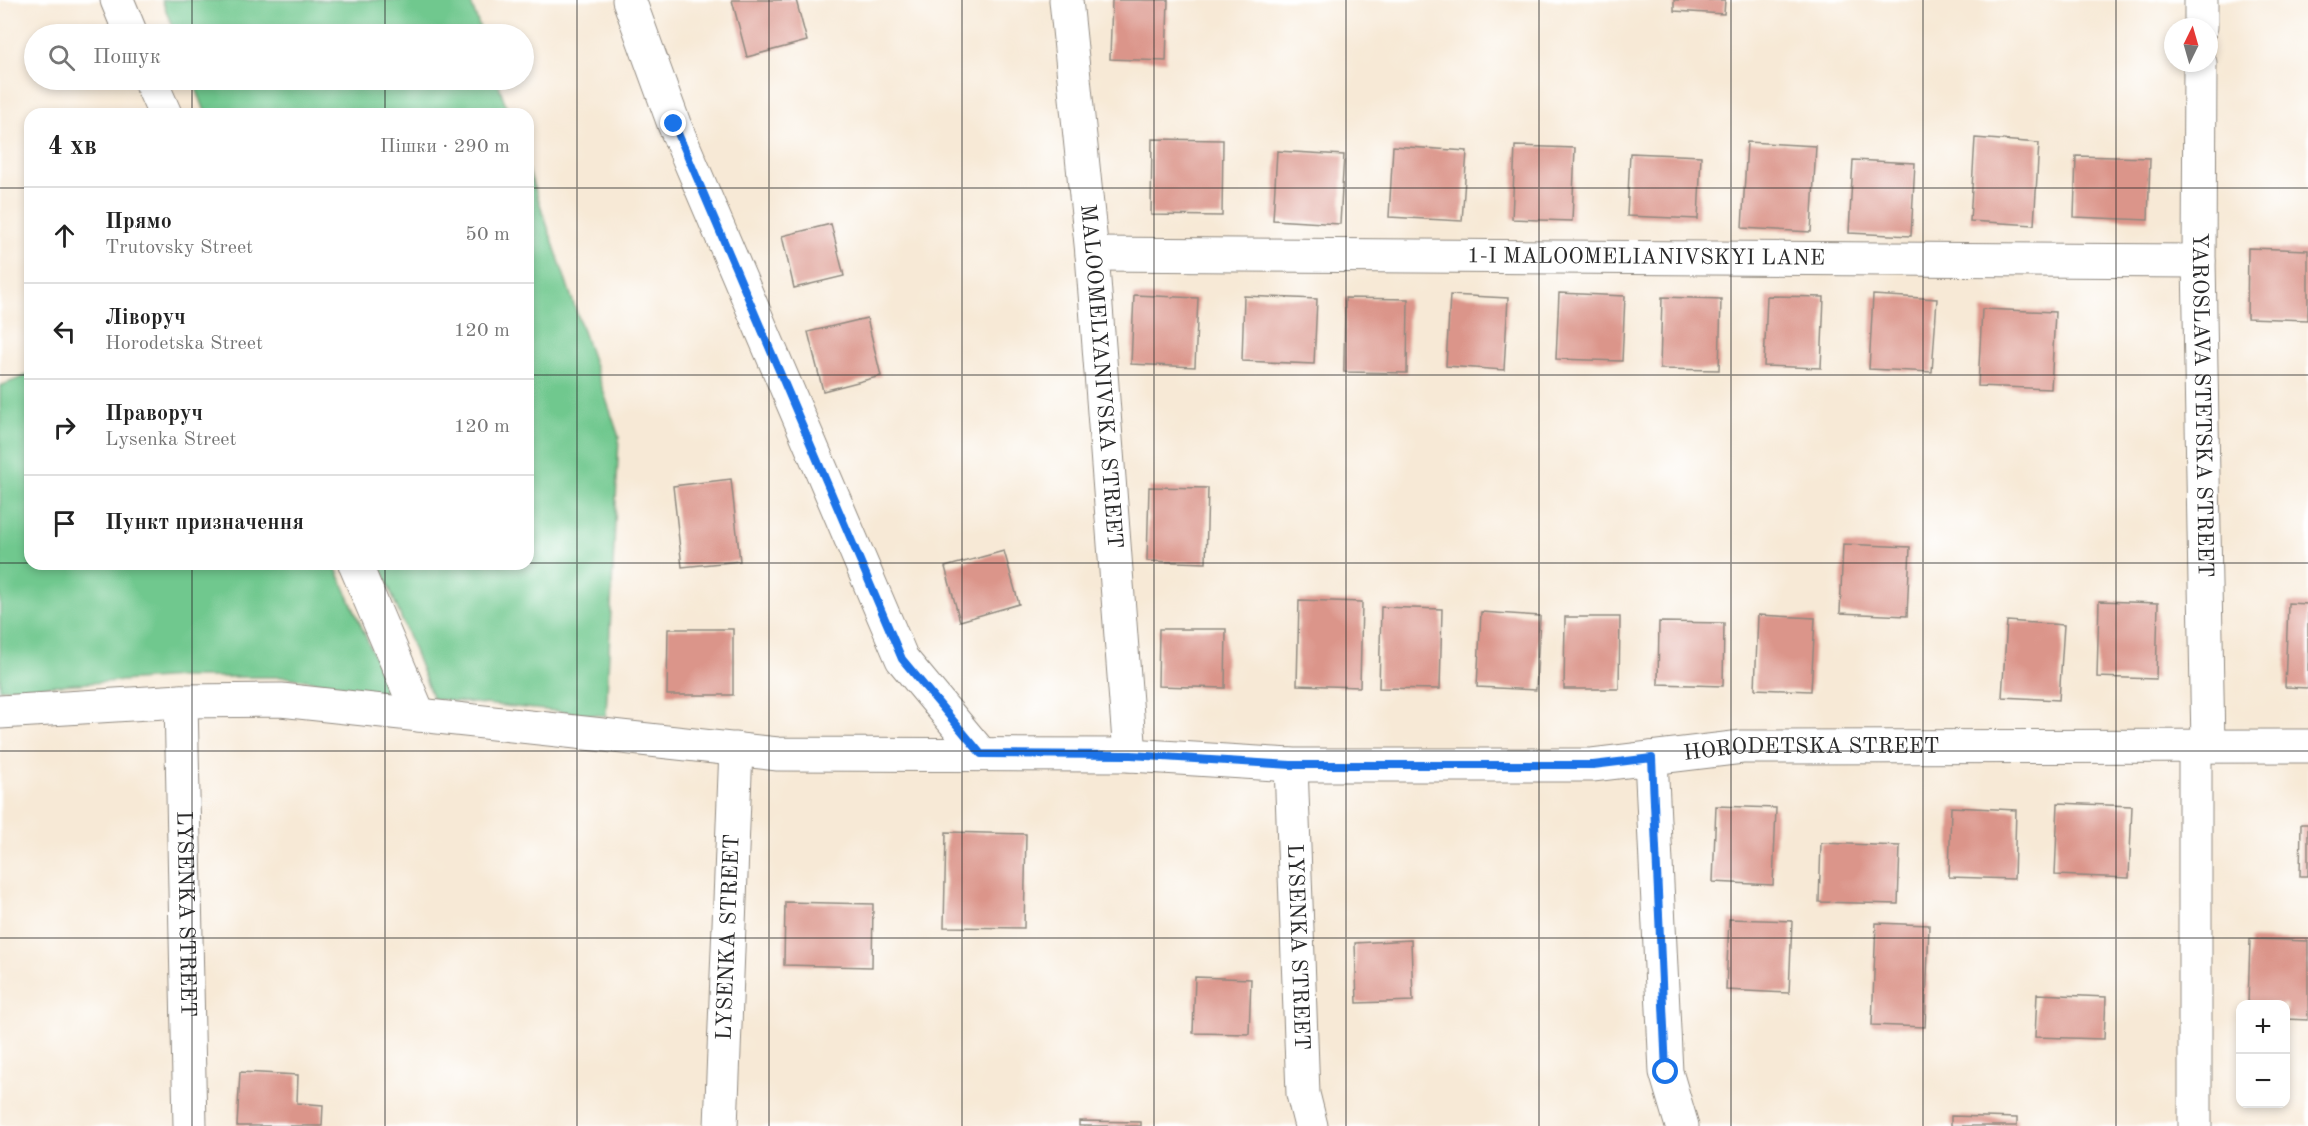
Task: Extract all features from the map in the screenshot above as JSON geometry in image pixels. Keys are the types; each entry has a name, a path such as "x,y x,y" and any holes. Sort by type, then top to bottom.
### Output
{"street":[{"path":"117,0 127,24"},
{"path":"629,0 674,124 902,659 981,754"},
{"name":"MALOOMELYANIVSKA STREET","path":"1066,0 1092,254 1131,755"},
{"path":"2201,0 2201,18"},
{"name":"YAROSLAVA STETSKA STREET","path":"2194,1126 2202,746 2200,72"},
{"path":"154,90 162,108"},
{"name":"1-I MALOOMELIANIVSKYI LANE","path":"1092,254 2199,261"},
{"path":"358,570 419,715"},
{"name":"HORODETSKA STREET","path":"0,712 181,701 281,700 778,754 1131,755 1291,765 1593,765 1742,747 2308,746"},
{"name":"LYSENKA STREET","path":"181,701 190,1126"},
{"name":"LYSENKA STREET","path":"721,1126 736,749"},
{"path":"1652,758 1666,1072 1682,1126"},
{"name":"LYSENKA STREET","path":"1291,765 1303,1094 1311,1126"}],"green space":[{"path":"162,0 470,0 478,24 171,24"},
{"path":"197,90 501,90 507,108 204,108"},
{"path":"534,187 619,437 606,716 433,699 382,570 534,570"},
{"path":"24,376 24,570 337,570 391,694 286,677 180,677 0,689 0,386"}],"building":[{"path":"732,0 796,0 807,41 747,57"},
{"path":"1112,0 1168,0 1166,61 1110,59"},
{"path":"1674,0 1725,0 1724,14 1674,11"},
{"path":"1975,138 2039,143 2034,225 1970,221"},
{"path":"1152,139 1223,140 1222,216 1151,215"},
{"path":"1747,142 1816,146 1811,232 1742,228"},
{"path":"1393,146 1467,151 1462,221 1389,217"},
{"path":"1515,146 1575,148 1572,221 1512,219"},
{"path":"1277,151 1344,155 1340,224 1273,220"},
{"path":"1630,153 1701,156 1698,219 1627,216"},
{"path":"2076,156 2150,158 2148,220 2074,217"},
{"path":"1853,160 1915,163 1911,236 1849,233"},
{"path":"831,224 844,276 794,288 782,236"},
{"path":"2248,248 2308,250 2308,320 2247,318"},
{"path":"1559,293 1625,296 1622,361 1556,359"},
{"path":"1134,295 1198,298 1195,367 1131,364"},
{"path":"1450,295 1508,298 1504,370 1446,366"},
{"path":"1873,295 1937,299 1932,372 1869,369"},
{"path":"1244,296 1317,299 1314,364 1242,361"},
{"path":"1767,296 1824,297 1821,368 1764,366"},
{"path":"1662,297 1721,299 1719,370 1660,369"},
{"path":"1345,298 1408,299 1407,373 1344,372"},
{"path":"1982,309 2055,312 2051,389 1978,386"},
{"path":"867,318 881,376 823,391 808,332"},
{"path":"731,479 740,561 682,567 673,486"},
{"path":"1149,487 1208,488 1206,563 1147,561"},
{"path":"1843,544 1910,547 1907,616 1840,613"},
{"path":"1004,551 1019,604 960,621 945,567"},
{"path":"1299,600 1362,602 1360,687 1297,685"},
{"path":"2099,601 2158,603 2156,679 2097,677"},
{"path":"2288,603 2308,604 2308,688 2285,687"},
{"path":"1381,607 1442,609 1440,689 1379,688"},
{"path":"1481,612 1540,616 1536,690 1477,687"},
{"path":"1758,615 1815,618 1811,691 1755,689"},
{"path":"1565,617 1620,617 1619,689 1564,689"},
{"path":"2007,621 2064,625 2059,700 2002,697"},
{"path":"1659,622 1724,623 1723,686 1658,684"},
{"path":"668,629 733,629 733,695 667,695"},
{"path":"1159,629 1226,629 1225,688 1158,686"},
{"path":"2058,803 2132,806 2129,878 2055,875"},
{"path":"1716,806 1776,808 1773,885 1713,882"},
{"path":"1951,807 2016,810 2014,879 1949,877"},
{"path":"2301,824 2308,824 2308,876 2300,876"},
{"path":"946,832 1026,834 1024,928 944,927"},
{"path":"1821,843 1900,846 1898,904 1819,902"},
{"path":"785,902 873,904 872,967 784,965"},
{"path":"1729,919 1792,921 1789,993 1726,990"},
{"path":"1876,923 1929,925 1925,1027 1872,1025"},
{"path":"2250,939 2308,941 2308,1020 2290,1019 2290,1000 2248,1000"},
{"path":"1411,940 1413,1001 1357,1003 1355,943"},
{"path":"1195,977 1251,979 1249,1034 1193,1033"},
{"path":"2037,994 2106,997 2104,1039 2035,1037"},
{"path":"240,1072 298,1075 297,1103 323,1105 322,1126 237,1126"},
{"path":"1951,1116 2017,1118 2017,1126 1951,1126"},
{"path":"1079,1121 1141,1122 1141,1126 1079,1126"}],"route":[{"path":"674,124 902,659 981,754 1131,755 1291,765 1593,765 1652,758 1666,1072"}]}
